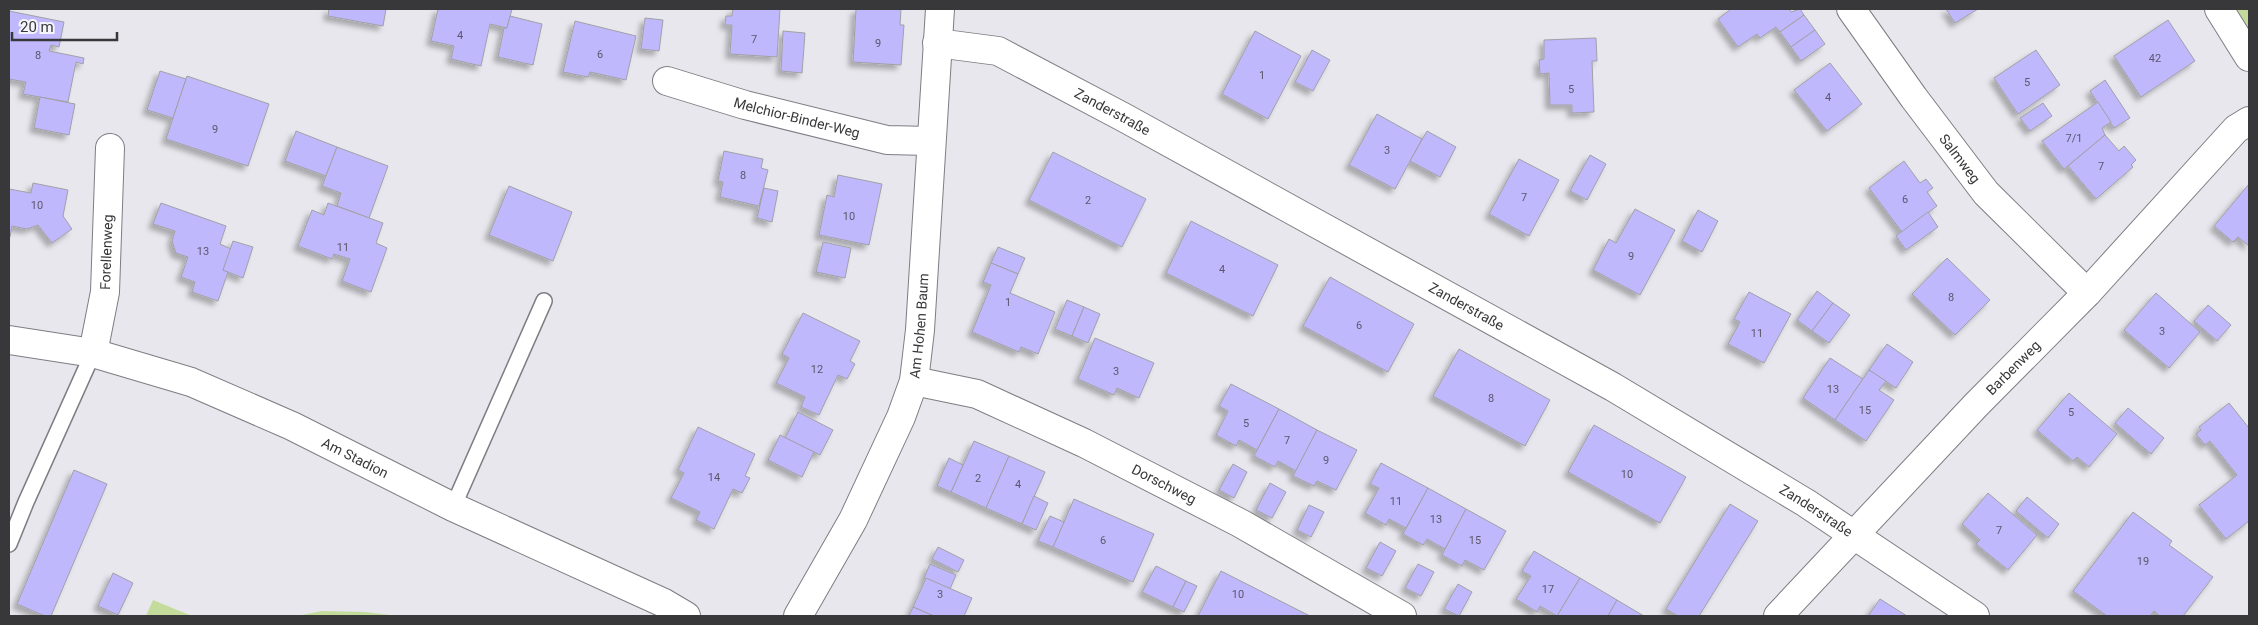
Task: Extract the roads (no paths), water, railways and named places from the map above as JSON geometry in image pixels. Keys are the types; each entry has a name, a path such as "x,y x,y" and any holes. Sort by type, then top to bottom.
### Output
{"street":[{"name":"Am Hohen Baum","path":"798,616 853,520 901,417 914,381 920,330 930,141 940,9"},
{"name":"Salmweg","path":"1851,9 1914,98 1986,193 2087,293"},
{"path":"2219,9 2249,57"},
{"name":"Zanderstraße","path":"937,43 998,51 1123,117 1613,387 1806,503 1975,616"},
{"name":"Melchior-Binder-Weg","path":"667,81 753,107 887,140 930,141"},
{"name":"Barbenweg","path":"1778,616 1976,405 2087,293 2236,129 2249,121"},
{"name":"Forellenweg","path":"93,353 105,292 110,148"},
{"name":"Am Stadion","path":"9,340 93,353 191,382 292,426 453,507 664,604 686,616"},
{"name":"Dorschweg","path":"914,381 977,394 1084,443 1240,523 1402,616"}],"lane":[{"path":"453,507 544,300"},
{"path":"9,544 93,353"}]}
